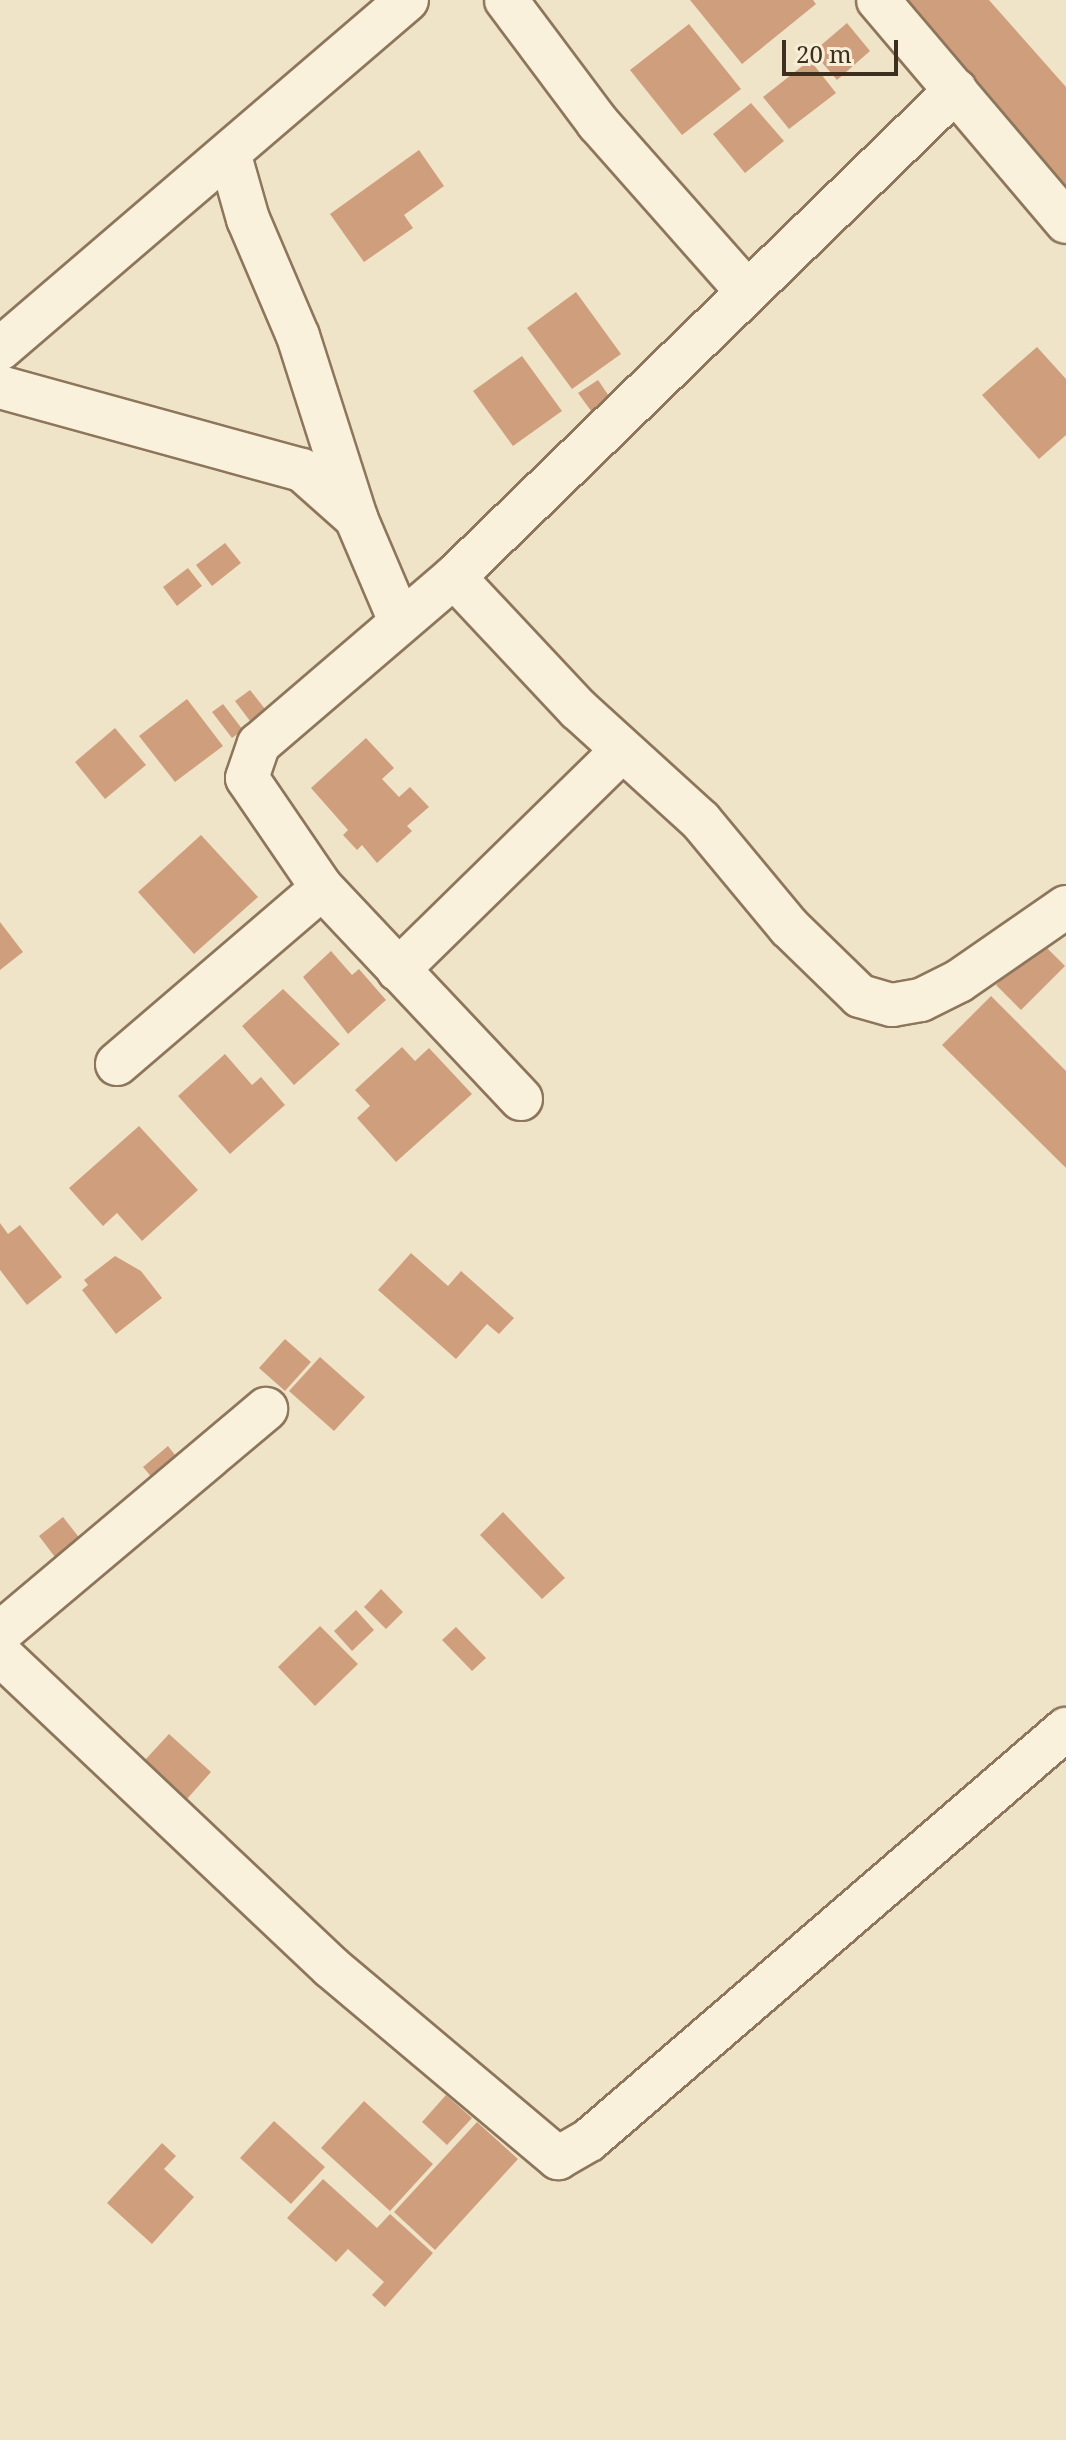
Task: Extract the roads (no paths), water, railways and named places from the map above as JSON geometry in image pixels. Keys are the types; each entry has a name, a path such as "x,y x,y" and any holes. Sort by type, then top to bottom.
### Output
{"street":[{"path":"0,349 230,156 407,0"},
{"path":"506,0 616,145 745,289"},
{"path":"878,0 1066,222"},
{"path":"521,1099 322,888 247,778 259,744 399,619 454,577 745,289 956,90"},
{"path":"230,156 248,219 298,336 356,518 399,619"},
{"path":"0,387 302,470 356,518"},
{"path":"454,577 520,651 622,751 701,821 789,927 860,996 892,1005 921,1000 959,981 1066,907"},
{"path":"398,970 622,751"},
{"path":"117,1064 322,888"},
{"path":"0,1633 266,1409"},
{"path":"0,1654 331,1967 558,2158 589,2140 1066,1729"}]}
